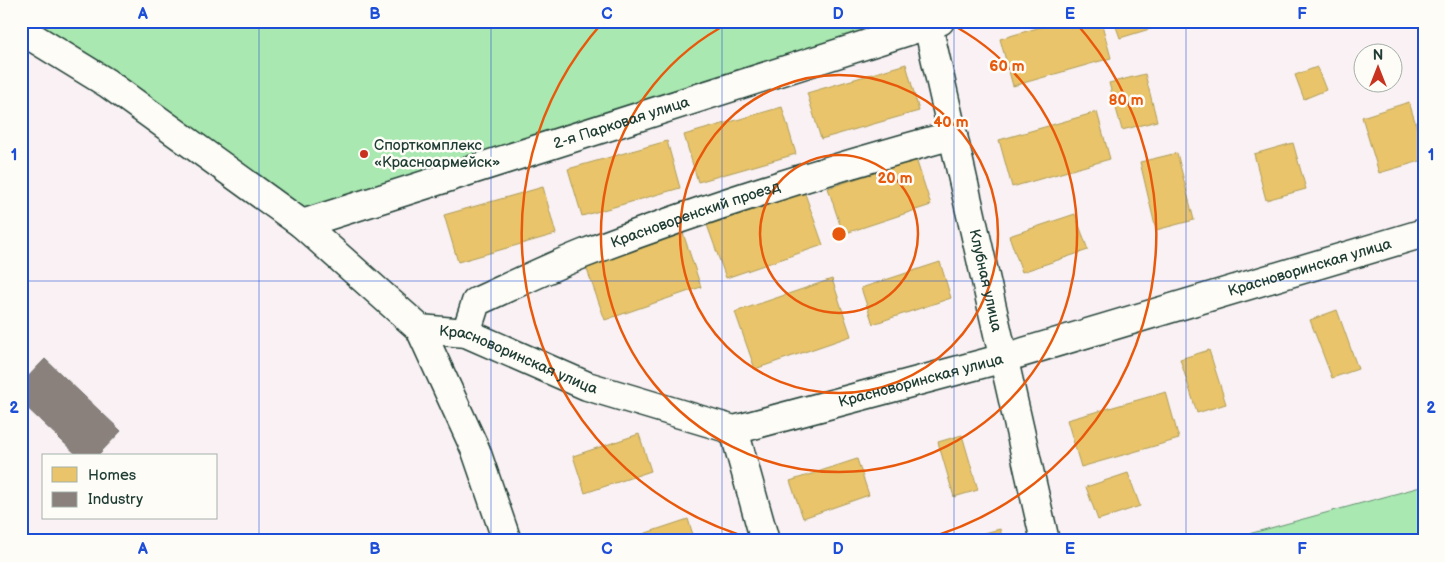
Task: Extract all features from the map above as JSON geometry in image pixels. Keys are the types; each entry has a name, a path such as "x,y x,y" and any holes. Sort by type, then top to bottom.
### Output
{"street":[{"name":"Клубная улица","path":"932,22 953,135 1045,541"},
{"name":"2-я Парковая улица","path":"302,224 932,22"},
{"path":"21,30 108,83 302,224 420,329 476,451 507,541"},
{"name":"Красноворенский проезд","path":"466,333 476,302 581,255 702,210 851,162 953,135"},
{"name":"Красноворинская улица","path":"420,329 466,333 587,386 734,430 1004,358 1424,233"},
{"path":"734,430 765,541"}],"green space":[{"name":"Спорткомплекс «Красноармейск»","path":"21,21 927,21 302,224"},
{"path":"1424,486 1424,541 1247,541 1245,535"}],"building: Homes":[{"path":"1061,21 1101,21 1111,58 1013,86 1000,39"},
{"path":"1114,21 1176,21 1120,38"},
{"path":"906,64 919,111 821,139 807,93"},
{"path":"1317,67 1326,90 1304,99 1295,75"},
{"path":"1145,74 1157,121 1122,130 1109,83"},
{"path":"1409,102 1424,151 1424,160 1379,173 1362,117"},
{"path":"782,107 796,154 698,182 684,135"},
{"path":"1097,112 1110,159 1012,187 999,140"},
{"path":"667,141 680,188 582,216 568,169"},
{"path":"1293,143 1306,189 1266,200 1254,154"},
{"path":"1177,153 1194,220 1156,230 1140,162"},
{"path":"916,159 931,205 843,234 828,188"},
{"path":"543,187 556,234 458,262 444,215"},
{"path":"803,188 823,245 726,278 706,222"},
{"path":"1075,214 1088,250 1022,272 1009,236"},
{"path":"682,230 701,287 605,320 585,264"},
{"path":"940,262 951,298 873,324 861,288"},
{"path":"832,279 851,336 755,369 735,312"},
{"path":"1337,310 1358,369 1332,378 1310,320"},
{"path":"1209,350 1226,404 1197,413 1180,359"},
{"path":"1166,392 1179,439 1081,467 1067,420"},
{"path":"639,434 651,471 585,493 573,456"},
{"path":"962,435 978,490 954,497 938,442"},
{"path":"857,459 869,495 803,518 790,481"},
{"path":"1128,473 1140,506 1098,520 1086,487"},
{"path":"688,519 695,541 622,541"},
{"path":"1000,529 1003,541 970,541 969,537"}],"building: Industry":[{"path":"45,359 121,431 99,454 76,454 21,402 21,384"}],"place":[{"name":"Спорткомплекс «Красноармейск»","path":"364,154"}]}
